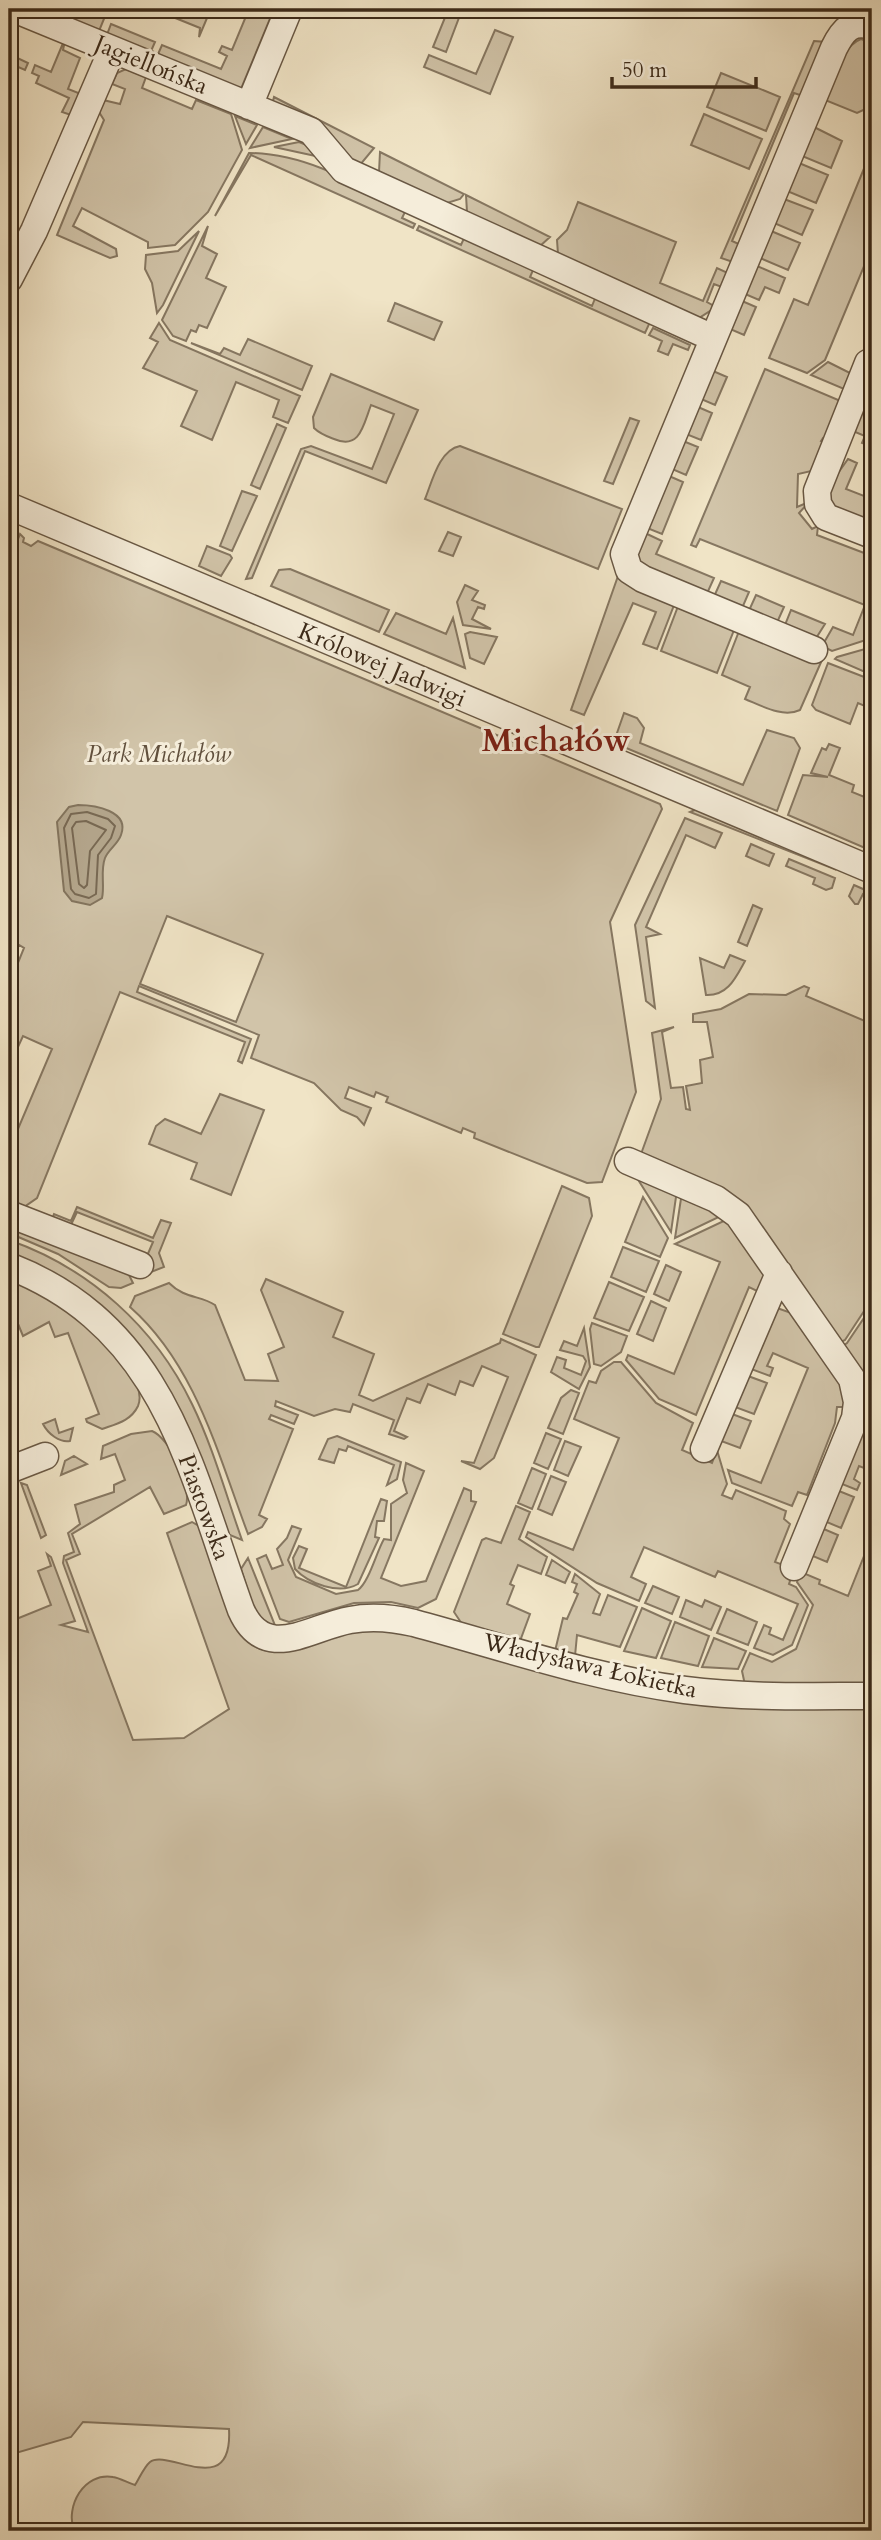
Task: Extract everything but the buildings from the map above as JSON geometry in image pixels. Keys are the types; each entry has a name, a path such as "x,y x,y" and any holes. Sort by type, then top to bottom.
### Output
{"street":[{"name":"Jagiellońska","path":"14,9 312,131 344,170 713,338"},
{"path":"249,106 289,9"},
{"path":"814,650 643,579 629,570 624,560 625,547 840,37 856,23 872,26"},
{"path":"9,279 34,231 112,50"},
{"path":"868,363 823,473 817,497 826,517 872,535"},
{"name":"Królowej Jadwigi","path":"9,506 872,870"},
{"path":"628,1161 728,1207 746,1225 852,1379 858,1402 853,1425 794,1567"},
{"path":"9,1214 140,1265"},
{"name":"Piastowska","path":"9,1266 54,1288 92,1315 127,1348 150,1379 177,1432 241,1610 256,1632 269,1638 284,1640 339,1622 370,1618 400,1619 436,1629"},
{"path":"705,1449 779,1273"},
{"path":"9,1470 45,1456"},
{"name":"Władysława Łokietka","path":"436,1629 584,1669 681,1690 755,1696 872,1696"}],"green space":[{"path":"48,9 108,9 97,36 45,15"},
{"path":"153,9 210,11 199,37 200,28"},
{"path":"249,9 274,9 241,89 155,61 162,45 221,69 227,56 219,52 222,46 232,50"},
{"path":"448,10 460,15 446,52 433,47"},
{"path":"111,24 155,42 148,58 105,40"},
{"path":"495,30 513,37 490,94 424,67 429,55 476,74"},
{"path":"66,36 63,50 80,58 68,89 81,94 71,115 62,112 69,98 36,83 39,76 32,73 35,65 51,72"},
{"path":"9,38 17,41 11,55 28,63 25,70 9,63"},
{"path":"861,39 872,43 872,106 857,113 825,100 843,56"},
{"path":"814,41 826,42 806,97 794,93 732,241 743,246 733,262 721,258"},
{"path":"126,69 146,77 142,88 192,109 196,100 231,114 242,150 208,212 175,245 148,248 148,242 82,208 73,226 116,249 117,256 110,258 57,235 104,120 99,112 103,100 120,104 125,89 112,84 117,73"},
{"path":"721,73 780,97 766,131 707,107"},
{"path":"274,97 374,148 360,165 273,101"},
{"path":"704,114 762,139 749,169 691,145"},
{"path":"235,116 257,125 246,144"},
{"path":"263,127 292,139 250,148"},
{"path":"814,127 842,141 831,168 802,156"},
{"path":"299,142 314,148 320,157 274,147"},
{"path":"872,149 872,247 825,360 807,373 769,358 794,299 808,305"},
{"path":"380,152 464,194 460,199 447,203 379,172"},
{"path":"249,153 290,158 330,172 406,210 402,218 415,224 413,228 251,155 215,216"},
{"path":"799,163 828,175 816,203 787,191"},
{"path":"466,195 550,237 540,246 467,212"},
{"path":"784,199 813,210 802,235 774,223"},
{"path":"578,202 676,242 660,283 703,301 717,268 730,274 727,289 714,284 707,302 716,307 699,318 558,254 557,240 567,230"},
{"path":"208,226 202,246 217,254 206,278 226,287 207,328 199,325 196,332 191,330 186,341 173,336 162,320"},
{"path":"419,226 461,245 465,236 534,268 530,277 592,306 596,296 650,322 645,333 417,230"},
{"path":"199,231 157,313 152,283 145,269 146,255 178,251"},
{"path":"771,231 800,243 788,270 760,258"},
{"path":"757,266 785,278 779,293 765,287 759,300 745,294"},
{"path":"742,301 756,307 744,335 730,329"},
{"path":"395,303 442,322 434,340 388,321"},
{"path":"159,323 170,340 300,396 288,423 273,417 279,400 236,382 212,440 181,426 197,391 143,368 158,342 150,338"},
{"path":"653,328 690,345 688,350 673,344 668,355 658,351 662,341 649,335"},
{"path":"248,339 312,366 302,390 191,343 220,354 224,348 240,355"},
{"path":"828,362 850,373 844,389 811,375"},
{"path":"765,369 843,402 828,441 823,438 821,441 827,444 816,470 798,474 797,507 809,502 799,513 812,529 818,526 817,535 872,556 869,639 832,651 822,646 833,627 853,635 865,605 700,539 696,547 691,545"},
{"path":"713,371 727,377 715,405 701,399"},
{"path":"331,374 418,410 386,483 305,451 252,578 246,579 301,449 311,446 372,469 394,414 371,405 363,428 355,439 350,441 343,442 321,433 314,428 313,417"},
{"path":"872,387 872,426 865,444 862,443 865,436 848,429"},
{"path":"698,407 712,413 701,440 686,434"},
{"path":"630,418 639,421 613,484 604,481"},
{"path":"277,424 286,428 260,489 251,485"},
{"path":"683,441 698,447 686,475 672,469"},
{"path":"460,446 622,509 598,569 425,499 442,460"},
{"path":"848,459 857,463 846,489 872,499 872,528 835,514 824,493"},
{"path":"669,476 683,482 662,534 647,528"},
{"path":"242,491 257,496 232,551 220,546"},
{"path":"448,532 461,537 453,556 439,551"},
{"path":"645,533 662,541 656,554 714,578 705,598 644,572 634,547"},
{"name":"Park Michałów","path":"20,534 24,538 23,542 31,546 38,541 660,804 662,809 610,922 636,1092 602,1182 587,1183 474,1138 475,1133 463,1128 461,1133 386,1102 388,1097 376,1092 374,1097 349,1087 345,1098 371,1108 364,1125 357,1117 341,1110 314,1083 251,1058 259,1035 139,986 137,992 251,1039 242,1063 238,1061 245,1042 120,992 37,1198 24,1207 9,1201 9,1150 52,1049 23,1036 12,1060 9,1059 9,985 24,948 19,945 9,970 9,562","holes":["167,916 263,954 236,1022 140,984"]},
{"path":"207,546 232,558 221,576 199,566"},
{"path":"290,569 389,610 379,632 271,586 279,570"},
{"path":"618,576 676,600 657,649 643,644 656,612 633,603 584,715 571,710"},
{"path":"721,581 749,592 740,613 712,601"},
{"path":"465,585 478,591 472,600 485,605 484,609 478,607 472,619 491,629 463,625 457,602"},
{"path":"756,595 784,607 775,627 747,615"},
{"path":"680,601 736,625 717,673 661,651"},
{"path":"791,610 825,624 813,643 783,630"},
{"path":"396,613 446,634 453,618 465,668 384,634"},
{"path":"741,626 822,660 800,710 787,713 765,708 745,699 750,687 722,675"},
{"path":"470,632 497,637 484,664 470,658 465,634"},
{"path":"872,647 872,675 835,659 837,657"},
{"path":"828,663 872,680 872,709 858,703 850,724 816,710 812,705"},
{"path":"624,713 637,718 644,728 640,743 743,785 767,730 794,738 800,748 777,811 619,745 617,733"},
{"path":"829,744 840,748 829,775 854,785 852,792 872,800 872,851 788,815 803,775 828,777 811,773 822,748 826,750"},
{"path":"697,809 832,866 834,869 690,812"},
{"path":"685,818 722,833 715,848 686,835 646,927 660,934 646,937 655,1008 646,1001 635,925"},
{"path":"751,844 774,854 769,866 746,856"},
{"path":"789,859 835,878 832,888 826,890 813,884 815,878 786,866"},
{"path":"854,885 872,893 872,897 863,894 858,904 855,904 849,896"},
{"path":"753,905 762,909 747,946 738,942"},
{"path":"730,955 745,961 726,989 706,995 700,958 724,968"},
{"path":"804,986 809,988 806,996 872,1024 872,1288 867,1291 872,1299 845,1340 837,1344 751,1220 641,1154 661,1099 652,1033 674,1027 662,1032 671,1088 683,1087 686,1109 690,1110 686,1086 702,1083 700,1060 713,1057 707,1022 693,1022 693,1014 721,1009 749,994 786,995"},
{"path":"220,1094 264,1110 231,1195 191,1179 197,1163 149,1144 156,1126 165,1119 201,1134"},
{"path":"637,1178 677,1190 671,1232"},
{"path":"562,1186 589,1198 592,1216 539,1347 536,1347 503,1334"},
{"path":"682,1192 725,1214 675,1238"},
{"path":"643,1197 668,1238 660,1257 625,1242"},
{"path":"77,1207 153,1238 161,1220 171,1223 159,1253 164,1267 138,1277 153,1242 77,1212 70,1227 52,1220 54,1214 71,1221"},
{"path":"730,1218 765,1266 764,1288 757,1291 749,1287 696,1415 659,1399 626,1360 628,1355 674,1374 720,1262 675,1244"},
{"path":"9,1220 124,1265 133,1283 121,1288 109,1287 58,1254 9,1233"},
{"path":"9,1240 38,1252 92,1284 117,1304 159,1350 177,1376 200,1420 242,1540 225,1533 172,1396 137,1344 9,1256"},
{"path":"623,1247 659,1261 646,1292 611,1277"},
{"path":"666,1265 681,1272 669,1301 654,1294"},
{"path":"266,1279 343,1312 333,1337 374,1354 359,1395 373,1401 500,1343 501,1339 536,1355 494,1458 480,1469 461,1461 474,1463 508,1377 482,1366 473,1386 460,1381 455,1395 428,1384 420,1403 407,1398 394,1431 407,1437 404,1439 389,1434 394,1420 353,1404 350,1412 335,1409 314,1416 276,1401 275,1406 298,1415 294,1424 271,1415 269,1419 293,1429 259,1515 267,1519 262,1527 248,1534 215,1443 188,1383 153,1330 130,1307 135,1296 169,1283 181,1292 215,1305 245,1380 278,1381 268,1354 284,1347 261,1290"},
{"path":"9,1281 25,1285 46,1296 93,1330 113,1351 130,1371 138,1390 138,1406 131,1415 102,1429 87,1422 86,1419 99,1414 68,1333 55,1337 49,1322 23,1336 9,1302"},
{"path":"609,1282 644,1297 629,1331 594,1318"},
{"path":"651,1301 666,1308 653,1341 637,1334"},
{"path":"777,1308 800,1316 844,1379 849,1407 837,1407 835,1423 807,1495 798,1492 792,1506 732,1483 728,1470 761,1483 808,1368 773,1353 767,1366 773,1368 770,1376 751,1369"},
{"path":"866,1315 872,1319 872,1373 869,1368 858,1374 840,1348 847,1343"},
{"path":"592,1323 627,1336 621,1352 601,1366 594,1364 590,1329"},
{"path":"584,1328 590,1367 579,1389 551,1372 557,1357 566,1360 564,1368 581,1375 586,1361 583,1356 560,1350 564,1341 577,1346"},
{"path":"614,1362 621,1362 656,1403 693,1423 682,1450 712,1463 717,1450 727,1484 722,1495 732,1499 736,1490 786,1511 784,1519 790,1524 775,1562 794,1569 789,1584 796,1587 808,1605 792,1645 773,1655 754,1648 764,1625 771,1628 769,1634 783,1640 798,1604 718,1571 715,1577 644,1547 631,1577 646,1584 639,1601 597,1583 526,1537 528,1532 573,1550 619,1438 574,1419 589,1381 596,1383 601,1371"},
{"path":"748,1376 767,1383 754,1414 735,1407"},
{"path":"571,1390 579,1393 563,1434 548,1428 561,1398"},
{"path":"869,1404 872,1407 872,1471 859,1466 854,1479 860,1483 857,1490 837,1482"},
{"path":"732,1414 751,1421 740,1448 721,1441"},
{"path":"55,1419 59,1433 73,1428 70,1441 58,1439 45,1428 43,1424"},
{"path":"152,1431 166,1443 178,1464 186,1487 186,1505 164,1514 150,1487 72,1534 80,1554 66,1560 133,1740 184,1738 229,1709 167,1533 192,1522 199,1526 238,1629 249,1643 262,1650 290,1650 355,1630 394,1629 462,1647 872,1706 872,2531 74,2531 72,2511 75,2502 79,2493 93,2480 113,2477 135,2485 148,2464 159,2460 211,2467 221,2463 227,2451 229,2429 83,2422 71,2437 9,2455 9,1622 51,1605 38,1571 51,1566 47,1554 51,1557 75,1621 61,1625 88,1632 63,1563 64,1556 74,1552 68,1533 80,1524 75,1505 114,1492 114,1485 125,1480 115,1454 101,1459 103,1446 131,1434"},
{"path":"546,1433 561,1439 548,1469 534,1463"},
{"path":"337,1436 401,1462 397,1479 387,1485 394,1465 348,1446 346,1451 339,1449 334,1463 319,1459 328,1439"},
{"path":"565,1441 581,1447 568,1476 554,1470"},
{"path":"74,1456 87,1464 61,1475 65,1461"},
{"path":"406,1463 424,1471 381,1578 401,1586 426,1581 464,1488 471,1491 471,1501 476,1502 436,1599 418,1608 391,1602 354,1603 289,1622 280,1619 257,1559 266,1555 272,1569 283,1565 277,1549 287,1538 292,1526 301,1529 288,1560 296,1577 336,1594 358,1590 369,1574 384,1539 391,1540 391,1504 407,1493 403,1480"},
{"path":"532,1468 546,1474 532,1509 518,1503"},
{"path":"551,1476 566,1482 552,1515 538,1509"},
{"path":"21,1483 27,1485 46,1535 41,1538"},
{"path":"834,1489 854,1497 841,1528 822,1520"},
{"path":"381,1499 387,1501 384,1521 377,1521 375,1537 379,1538 358,1584 350,1587 333,1588 308,1579 295,1569 293,1558 299,1546 307,1549 299,1568 346,1587"},
{"path":"516,1506 530,1512 519,1539 547,1557 541,1574 518,1565 510,1584 514,1586 507,1604 530,1614 520,1641 462,1624 454,1612 482,1540 486,1538 501,1543"},
{"path":"819,1527 838,1535 827,1562 808,1554"},
{"path":"872,1536 872,1686 745,1685 742,1671 750,1653 772,1662 796,1649 813,1605 797,1582 801,1572 820,1580 819,1584 848,1596"},
{"path":"248,1558 276,1628 255,1614 241,1569"},
{"path":"552,1560 570,1572 565,1583 546,1575"},
{"path":"575,1574 600,1594 593,1613 600,1615 608,1595 637,1607 620,1647 577,1635 575,1656 555,1651 563,1618 567,1619 578,1594 574,1592 577,1584 572,1582"},
{"path":"653,1586 679,1597 672,1614 645,1603"},
{"path":"686,1600 702,1607 705,1600 721,1607 711,1630 680,1617"},
{"path":"642,1608 671,1621 656,1658 624,1651"},
{"path":"727,1609 757,1622 748,1645 717,1633"},
{"path":"675,1622 709,1636 698,1666 661,1658"},
{"path":"714,1638 746,1651 738,1669 702,1667"}],"water":[{"path":"78,805 109,811 116,815 122,827 120,838 106,855 102,898 90,905 72,901 64,891 57,822 69,807"}],"district":[{"name":"Michałów","path":"556,741"}]}
